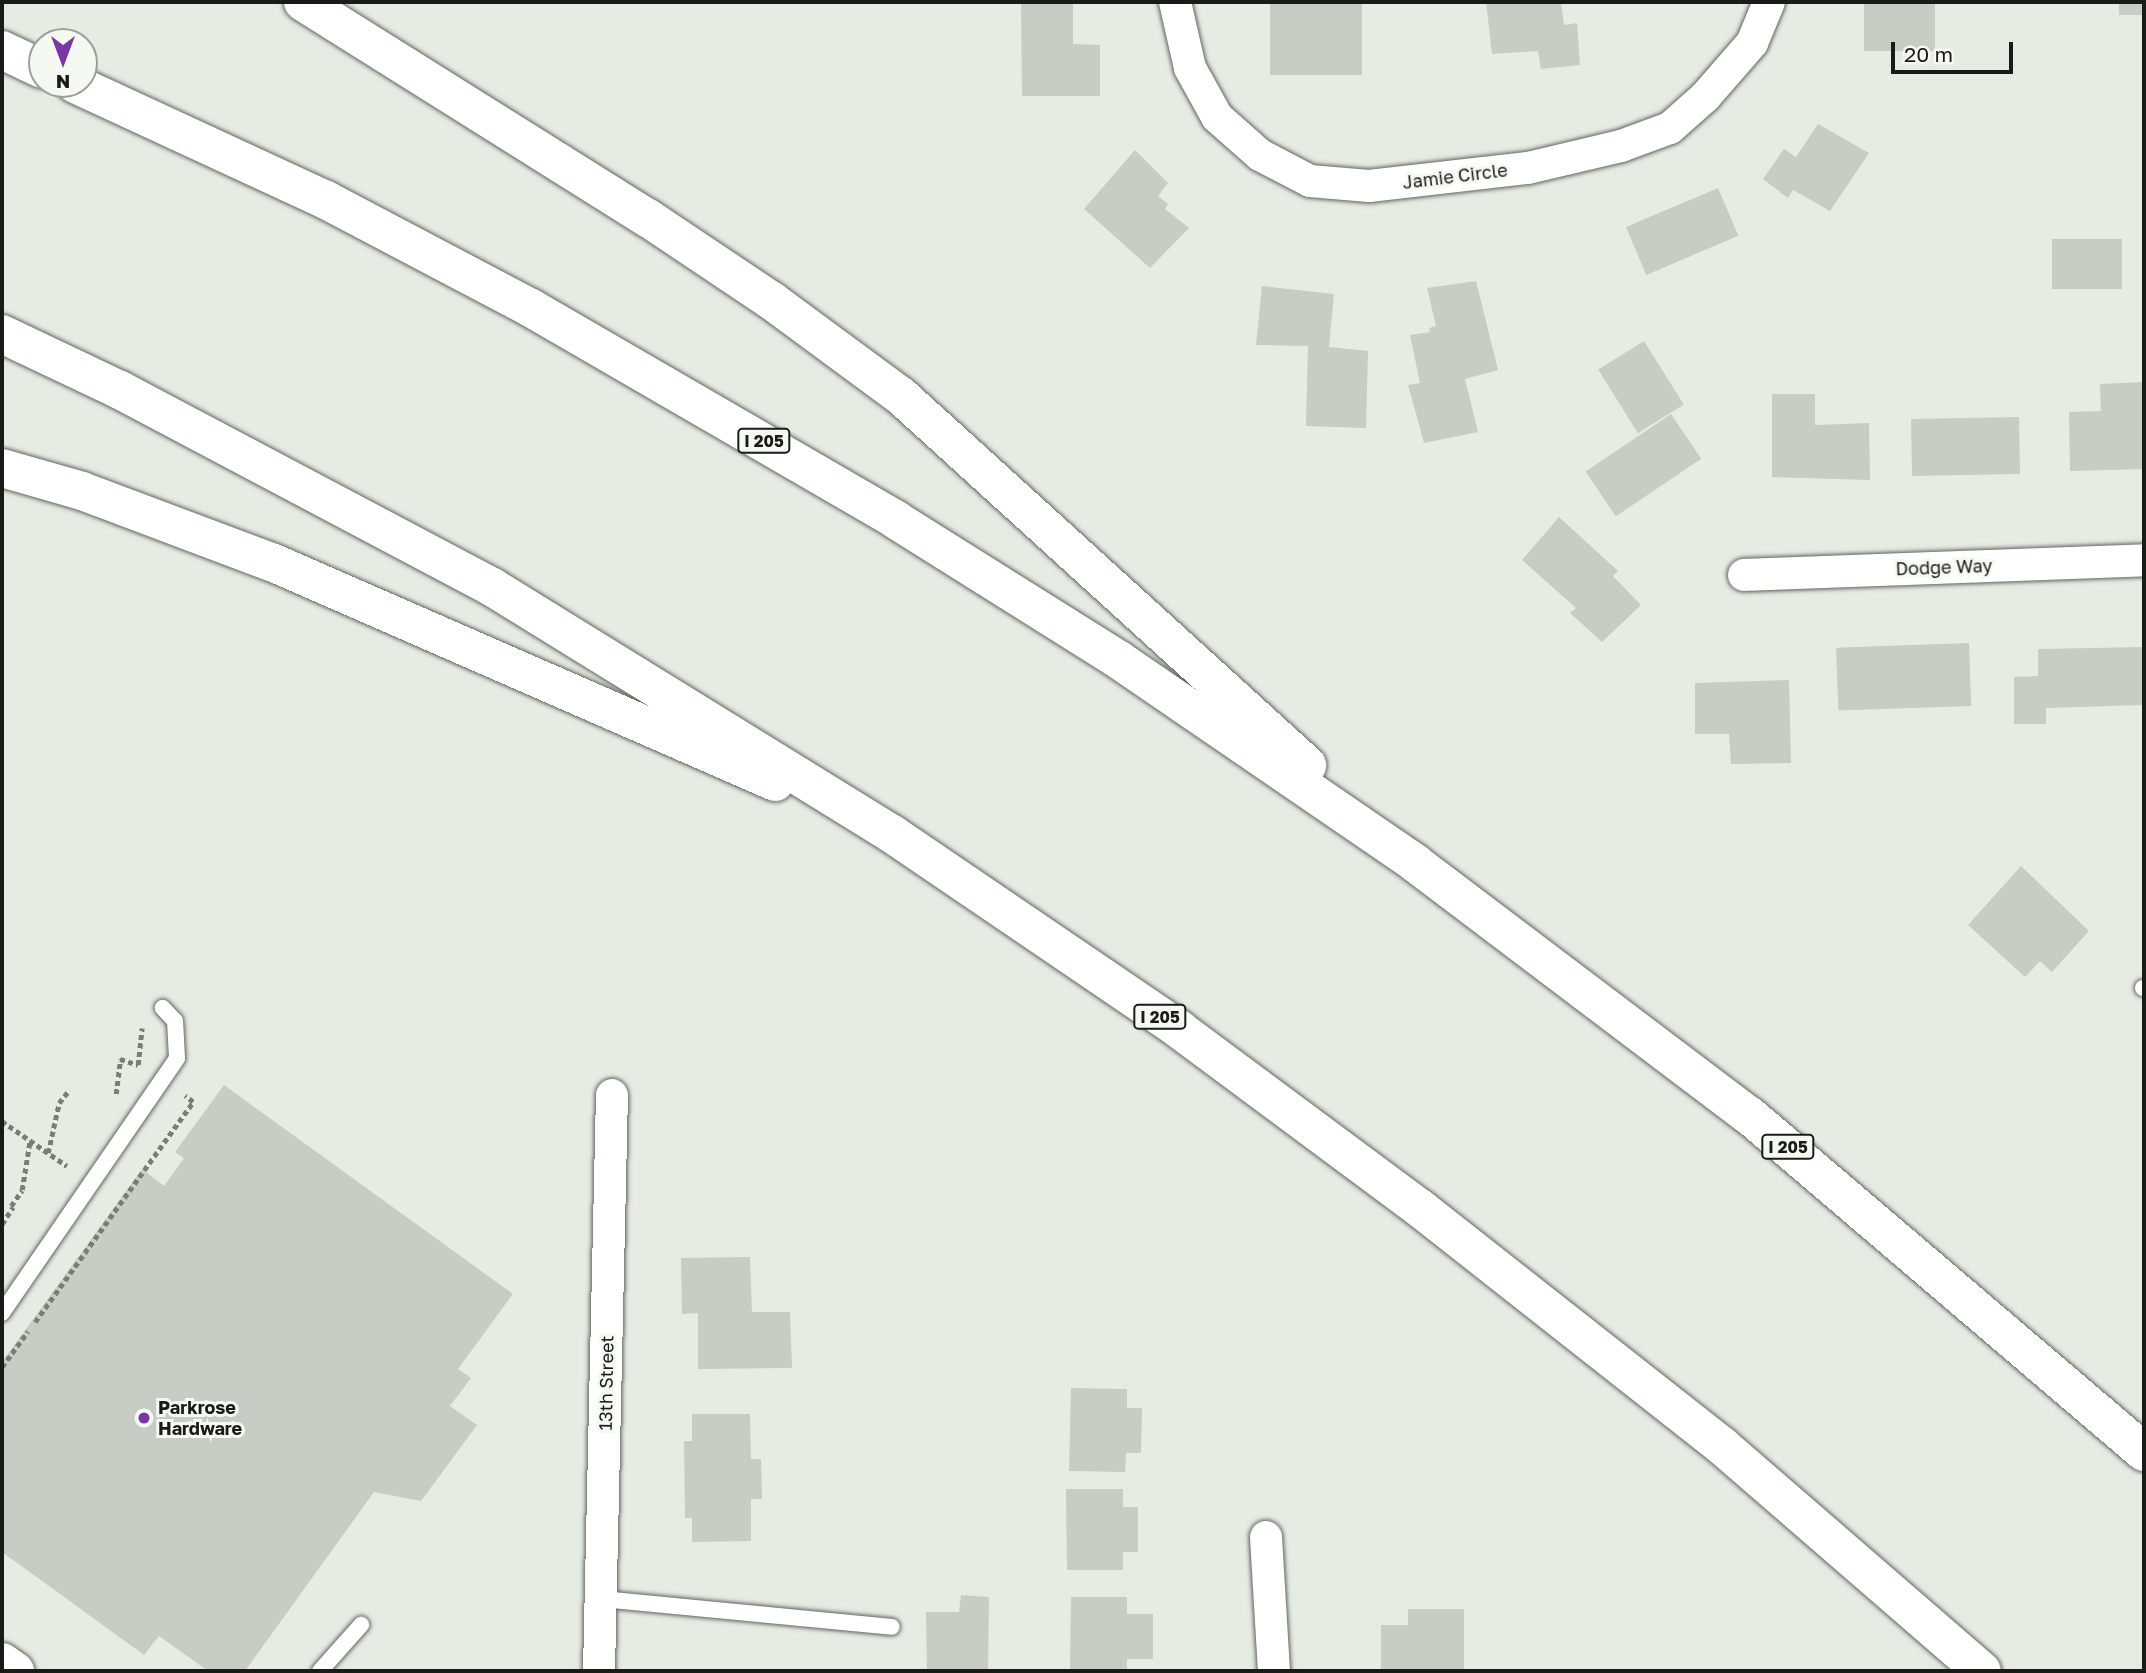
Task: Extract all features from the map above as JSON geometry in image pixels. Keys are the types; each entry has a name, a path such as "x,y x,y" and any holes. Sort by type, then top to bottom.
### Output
{"main road":[{"path":"303,2 648,218 772,301 901,397 1415,863"},
{"path":"2,50 28,62"},
{"name":"I 205","path":"98,95 326,200 674,388 896,520 1119,660 1415,863 1750,1116 2144,1452"},
{"name":"I 205","path":"2,334 132,397 492,587 892,834 1180,1030 1422,1209 1721,1445 1982,1671"},
{"path":"2,468 82,491 274,563 892,834"},
{"path":"2,1662 15,1671"}],"street":[{"name":"Jamie Circle","path":"1175,2 1190,68 1217,117 1260,155 1310,181 1369,186 1528,168 1621,146 1670,128 1705,97 1752,43 1769,2"},
{"name":"Dodge Way","path":"1744,575 2144,560"},
{"name":"13th Street","path":"599,1671 612,1095"},
{"path":"1266,1537 1274,1671"}],"lane":[{"path":"2,1313 177,1058 175,1021 163,1008"},
{"path":"602,1600 892,1627"},
{"path":"320,1671 361,1625"}],"path":[{"path":"116,1096 120,1059 138,1065 143,1020"},
{"path":"48,1153 59,1103 69,1090"},
{"path":"3,1364 193,1102 185,1096"},
{"path":"2,1121 74,1171"},
{"path":"2,1224 22,1190 30,1140"}],"building":[{"path":"1021,2 1073,2 1073,44 1100,45 1100,96 1022,96"},
{"path":"1270,2 1362,2 1362,75 1270,75"},
{"path":"1486,2 1561,2 1564,25 1577,23 1580,65 1541,69 1538,51 1492,54"},
{"path":"1864,2 1935,2 1935,51 1864,51"},
{"path":"2119,2 2144,2 2144,15 2119,15"},
{"path":"1818,124 1869,153 1830,211 1793,190 1788,198 1763,179 1784,149 1796,157"},
{"path":"1135,150 1168,183 1158,196 1168,204 1165,209 1189,228 1150,268 1084,209"},
{"path":"1718,188 1738,236 1646,275 1626,227"},
{"path":"2052,239 2122,239 2122,289 2052,289"},
{"path":"1476,281 1498,370 1465,379 1478,432 1424,443 1408,385 1420,383 1410,335 1430,332 1429,328 1436,326 1427,288"},
{"path":"1262,286 1334,294 1329,347 1368,351 1366,428 1306,426 1308,346 1256,345"},
{"path":"1644,341 1684,405 1638,433 1598,370"},
{"path":"2144,382 2144,469 2070,471 2069,412 2101,411 2100,384"},
{"path":"1772,394 1815,394 1815,425 1869,423 1870,480 1772,477"},
{"path":"1671,414 1701,459 1616,516 1586,472"},
{"path":"2019,417 2020,474 1912,476 1911,419"},
{"path":"1559,517 1618,571 1613,576 1641,605 1602,642 1570,613 1576,608 1522,560"},
{"path":"1969,643 1971,706 1838,711 1836,648"},
{"path":"2144,647 2144,705 2046,708 2046,724 2014,724 2014,677 2038,676 2038,649"},
{"path":"1789,680 1791,763 1731,764 1729,734 1695,734 1695,683"},
{"path":"2021,866 2089,931 2052,972 2040,961 2025,977 1968,925"},
{"path":"224,1085 513,1294 458,1369 471,1378 450,1406 477,1425 421,1501 374,1492 245,1671 208,1671 159,1636 144,1655 2,1552 2,1362 142,1169 164,1186 184,1158 175,1152"},
{"path":"750,1257 752,1312 790,1312 792,1368 698,1369 698,1313 682,1314 681,1258"},
{"path":"1071,1388 1127,1389 1127,1408 1142,1408 1141,1453 1126,1453 1125,1472 1069,1471"},
{"path":"692,1414 750,1414 751,1459 761,1459 762,1499 751,1499 751,1541 692,1542 692,1518 685,1518 684,1441 692,1441"},
{"path":"1066,1489 1123,1489 1123,1507 1138,1507 1138,1552 1123,1552 1123,1570 1067,1570"},
{"path":"961,1595 989,1597 988,1671 927,1671 926,1612 959,1612"},
{"path":"1071,1597 1127,1597 1127,1614 1153,1614 1153,1659 1127,1659 1127,1671 1070,1671"},
{"path":"1408,1609 1464,1609 1464,1671 1381,1670 1381,1625 1408,1625"}],"place":[{"name":"Parkrose Hardware","path":"144,1418"}]}
